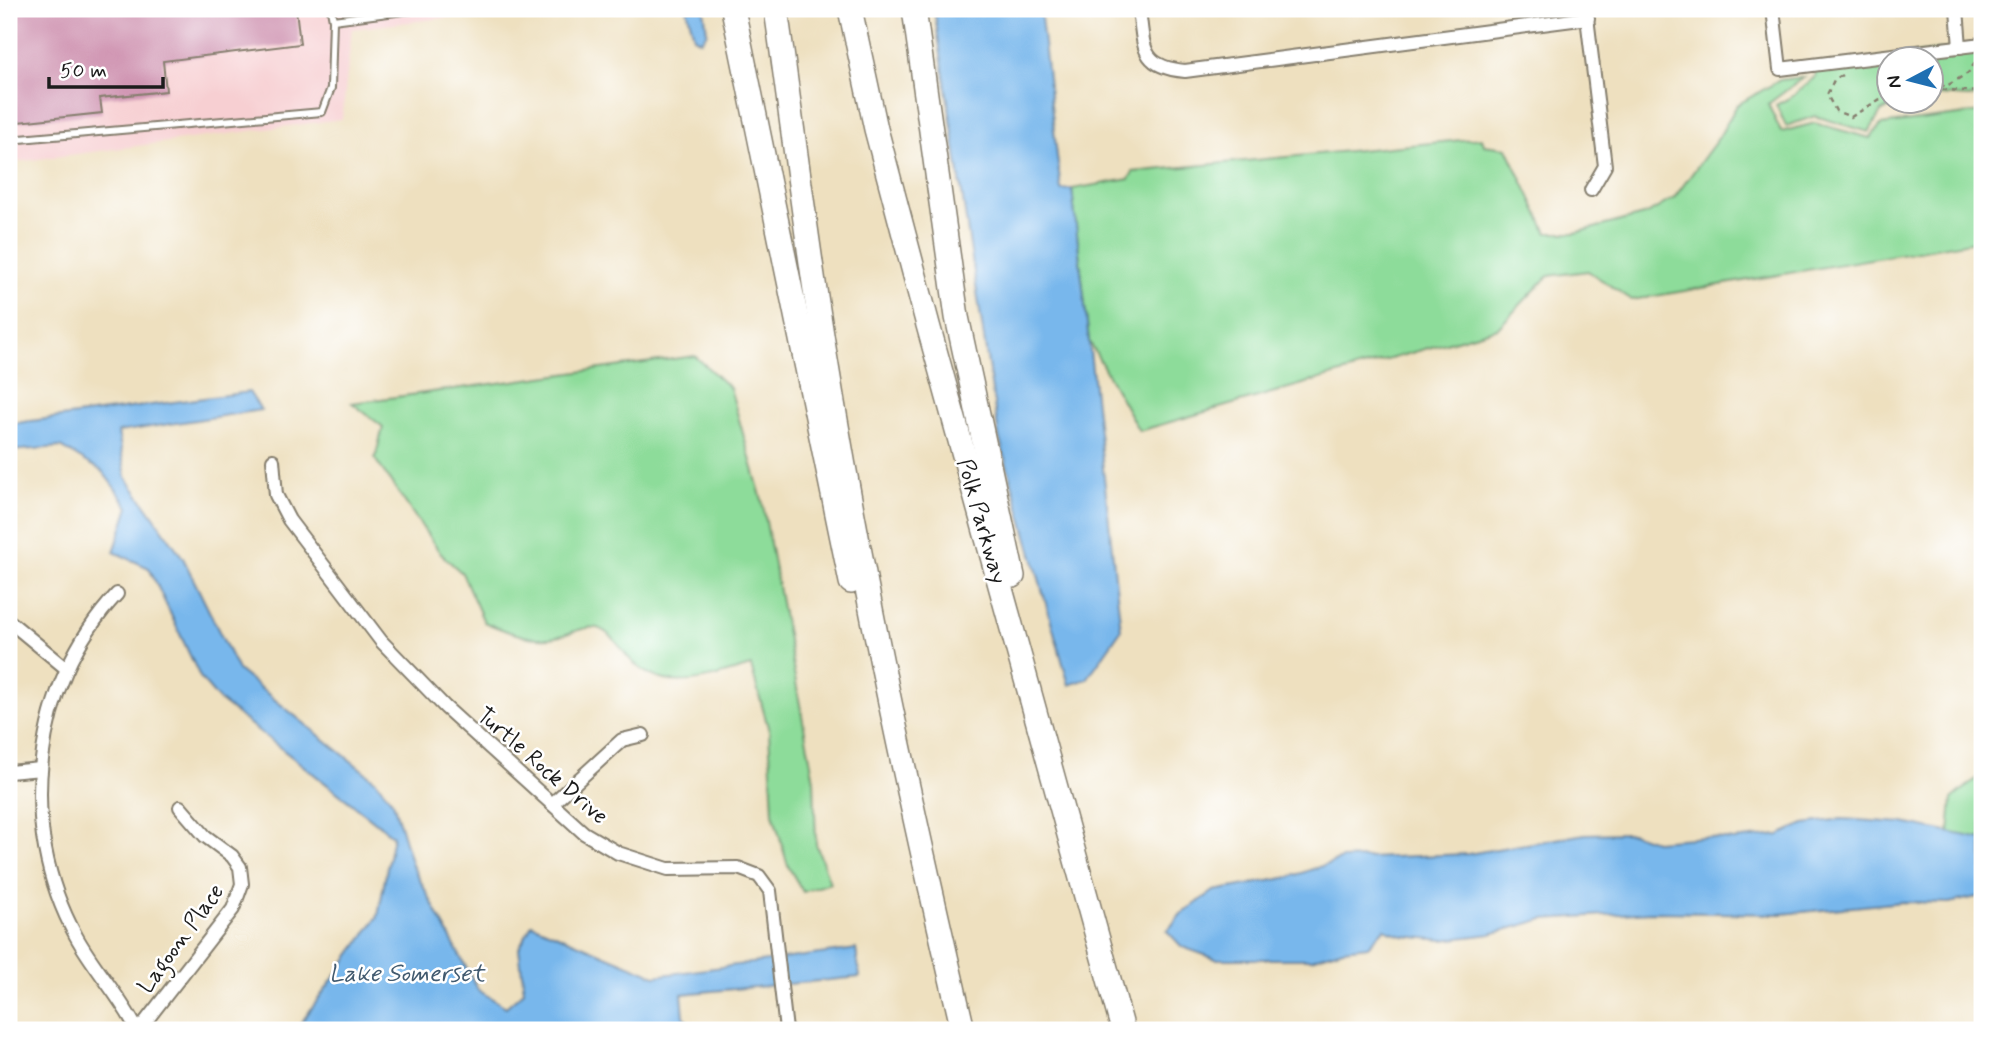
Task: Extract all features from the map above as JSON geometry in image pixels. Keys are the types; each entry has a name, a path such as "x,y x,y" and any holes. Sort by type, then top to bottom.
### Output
{"highway":[{"path":"733,9 814,407 893,773 924,866"},
{"path":"776,9 817,304 841,443 924,866 963,1030"},
{"name":"Polk Parkway","path":"850,9 876,129 928,325 1123,1030"},
{"path":"914,9 957,317 981,435 1057,757 1065,815"}],"street":[{"path":"1139,9 1144,50 1156,64 1168,70 1185,71 1587,13 1605,166 1591,190"},
{"path":"1773,9 1780,69 1982,44"},
{"path":"1957,9 1960,47"},
{"name":"Turtle Rock Drive","path":"273,460 276,495 289,520 381,640 445,706 584,833 618,853 668,869 738,868 759,876 770,891 786,1030"},
{"path":"117,594 97,615 67,669 47,722 39,799 55,887 76,937 138,1030"},
{"path":"9,621 67,669"},
{"path":"552,804 622,740 643,735"},
{"path":"9,772 41,769"},
{"name":"Lagoon Place","path":"138,1030 233,909 242,884 240,867 232,856 205,836 180,807"}],"lane":[{"path":"9,140 322,112 331,88 331,9"},
{"path":"332,20 420,9"}],"path":[{"path":"1946,86 1968,73 1975,63 1982,64"},
{"path":"1849,71 1834,80 1827,95 1836,111 1851,117 1876,101"},
{"path":"1946,90 1982,92"}],"shaded area":[{"path":"9,9 520,9 352,29 342,119 9,163"}],"green space":[{"path":"1982,45 1982,98 1946,96 1946,49"},
{"path":"1876,58 1876,116 1879,116 1869,132 1815,116 1786,126 1776,105 1793,96 1816,76 1813,66"},
{"path":"1804,77 1768,104 1781,132 1815,123 1870,138 1881,125 1982,112 1982,240 1632,300 1588,271 1548,276 1498,328 1139,431 1089,341 1072,189 1129,179 1133,172 1482,138 1484,145 1507,148 1547,233 1575,233 1647,214 1674,198 1719,137 1737,105 1780,80"},
{"path":"695,356 730,388 762,500 814,780 816,844 830,883 803,892 788,866 773,813 769,731 751,666 702,679 671,681 642,670 611,636 597,628 538,638 510,632 484,622 462,573 441,554 375,459 383,427 352,403"},
{"path":"1982,774 1982,839 1949,833 1952,799"}],"water":[{"path":"687,9 704,9 707,32 701,41 694,37"},
{"path":"934,9 1040,9 1061,190 1072,189 1121,630 1087,679 1069,685 999,437"},
{"name":"Lake Somerset","path":"249,392 261,410 118,432 126,477 183,558 238,670 376,781 393,802 412,865 478,990 506,1007 524,991 519,948 532,924 655,976 856,949 860,977 682,994 684,1016 692,1030 296,1030 378,916 393,836 219,700 201,679 149,568 114,552 129,507 102,471 61,447 9,451 9,424"},
{"path":"1842,819 1903,823 1982,839 1982,896 1949,903 1903,902 1782,914 1651,912 1544,919 1491,934 1443,940 1403,936 1384,929 1368,946 1343,949 1311,959 1216,959 1182,947 1167,931 1181,914 1214,891 1290,877 1342,859 1468,854 1585,834 1632,833 1655,841 1705,837 1734,840 1779,835 1804,824"}],"building":[{"path":"9,9 296,9 300,44 163,61 166,91 100,98 102,113 9,123"}]}
